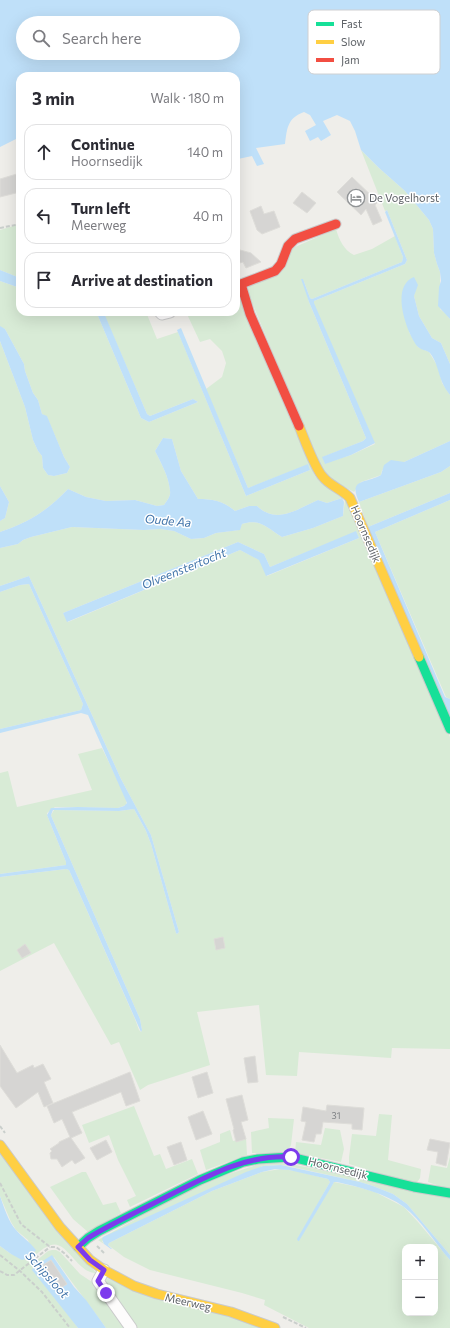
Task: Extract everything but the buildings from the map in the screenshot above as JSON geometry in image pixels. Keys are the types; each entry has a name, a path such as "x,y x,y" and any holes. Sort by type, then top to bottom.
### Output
{"street":[{"name":"Hoornsedijk","path":"240,284 271,273 278,269 290,242 336,224"},
{"name":"Hoornsedijk","path":"240,286 250,314 320,474 324,480 344,492 350,498 450,729"},
{"name":"Meerweg","path":"0,1144 60,1227 90,1260 104,1270 134,1286 157,1294 231,1312 275,1328"},
{"name":"Hoornsedijk","path":"78,1247 88,1238 200,1180 243,1162 258,1159 291,1157 344,1168 414,1187 450,1193"},
{"path":"104,1270 98,1281 131,1328"}],"path":[{"path":"0,228 16,225"},
{"path":"0,1183 21,1224 50,1247 14,1275 7,1275 0,1271"},
{"path":"88,1238 107,1256"},
{"path":"0,1255 20,1271 42,1292 70,1328"}],"green space":[{"path":"361,150 405,191 429,220 433,229 434,253 440,272 440,309 450,319 450,364 441,343 432,338 419,316 414,296 414,277 409,332 418,347 429,352 438,367 442,383 450,395 450,441 404,462 382,470 381,475 361,482 354,492 324,476 246,288 295,247 336,229 342,244 354,255 372,249 395,236 403,257 402,262 312,299 310,298 303,279 309,302 366,438 363,441 323,457 325,463 351,455 375,444 313,303 314,301 405,264 407,260 387,210 385,211"},
{"path":"16,225 16,276 0,270 0,230"},
{"path":"0,281 16,287 16,316 98,316 141,418 149,422 198,402 193,399 150,416 147,414 105,316 148,316 157,339 178,332 246,496 310,470 307,465 248,488 208,394 206,389 222,377 226,363 222,351 210,339 200,342 188,316 240,316 240,300 315,476 326,486 345,498 355,515 450,737 450,1049 392,1048 391,1058 299,1052 297,1076 266,1075 259,1005 197,1012 210,1065 148,1085 140,1090 119,1042 111,1045 54,943 0,971 0,877 66,869 69,870 139,1030 141,1032 142,1030 140,1019 52,818 51,815 54,810 119,811 134,809 151,844 176,933 177,934 179,932 151,835 121,779 29,576 0,586 0,548 18,544 31,537 72,527 144,530 160,529 174,531 191,539 204,538 216,533 239,530 242,524 254,522 263,525 282,537 313,528 343,516 345,500 342,498 327,503 318,500 295,511 280,515 265,512 257,506 249,506 235,511 218,501 198,499 181,471 172,439 163,438 155,451 164,470 169,486 170,495 164,505 157,506 135,500 106,501 86,497 68,489 45,510 29,520 0,532 0,521 5,518 9,502 0,486 0,341 25,407 33,440 42,456 43,468 48,475 54,476 67,473 70,467 64,457 47,417 42,414 38,400 33,393 25,371 24,364 5,329 0,327","holes":["356,532 359,538 267,576 260,560 240,550 68,622 63,613 238,542 264,554 270,567"]},
{"path":"450,466 450,493 368,527 359,502 441,472"},
{"path":"450,500 450,699 446,697 375,532"},
{"path":"29,584 83,704 81,710 0,729 0,592 20,585"},
{"path":"102,748 127,800 126,805 118,808 55,807 47,813 47,815 66,865 0,874 0,773 8,771 17,807 92,790 78,754"},
{"path":"134,1106 154,1156 160,1154 166,1169 192,1159 198,1174 130,1207 127,1200 136,1196 118,1160 109,1135 89,1143 82,1125"},
{"path":"379,1114 392,1115 388,1160 421,1169 420,1178 416,1184 349,1164 352,1134 376,1136"},
{"path":"268,1118 294,1119 291,1145 287,1153 252,1153 251,1132 269,1128"},
{"path":"325,1128 340,1130 344,1149 341,1162 295,1153 296,1142 321,1145"},
{"path":"230,1130 233,1141 246,1137 247,1155 206,1170 200,1150 220,1142 220,1134"},
{"path":"0,1150 96,1273 89,1272 83,1268 62,1247 57,1245 46,1247 33,1257 28,1240 16,1230 0,1196"},
{"path":"450,1157 450,1190 428,1182 431,1165 447,1168"},
{"path":"272,1160 450,1197 450,1255 407,1204 393,1194 360,1182 281,1165 263,1166 102,1241 104,1244 98,1240 201,1183"},
{"path":"281,1169 328,1179 330,1182 297,1241 334,1182 375,1192 404,1207 437,1244 402,1244 402,1316 438,1316 438,1246 450,1260 450,1328 309,1328 264,1305 265,1300 150,1270 124,1257 108,1245 109,1243 212,1191 262,1172"},
{"path":"82,1172 86,1172 103,1205 116,1202 121,1213 88,1232 73,1219 50,1187"},
{"path":"0,1246 11,1254 28,1257 78,1328 0,1328"},
{"path":"52,1250 60,1252 80,1274 95,1284 126,1328 106,1328 54,1257 38,1264 36,1261 48,1251"},
{"path":"105,1278 265,1328 136,1328 106,1283"}],"water":[{"path":"0,0 450,0 450,319 438,306 439,287 441,281 440,272 434,253 433,229 429,220 405,191 361,150 350,121 337,115 323,121 331,135 321,141 318,137 310,141 305,131 316,125 310,115 304,112 298,114 291,121 287,129 285,144 256,148 264,164 257,166 252,156 240,159 240,72 16,72 16,139 0,147"},
{"path":"387,210 407,260 405,264 314,301 375,443 351,455 325,464 322,457 363,441 366,438 309,302 301,279 303,279 310,298 312,299 402,262 403,257 385,212"},
{"path":"0,270 16,276 16,287 0,281"},
{"path":"414,277 418,285 414,296 419,316 432,338 441,343 450,364 450,395 443,384 432,356 429,352 417,346 405,320 402,309 403,289 407,282"},
{"path":"98,316 105,316 147,414 150,416 193,399 198,402 149,422 141,418"},
{"path":"0,326 5,329 24,364 25,371 33,393 38,400 42,414 47,416 64,457 70,467 67,473 54,476 48,475 43,468 42,456 33,440 25,407 0,341"},
{"path":"181,328 248,488 308,464 310,470 246,496 177,330"},
{"name":"Oude Aa","path":"163,438 172,439 181,471 198,499 218,501 235,511 249,506 257,506 265,512 280,515 295,511 318,500 327,503 342,498 344,502 343,516 313,528 282,537 263,525 254,522 242,524 240,530 216,533 204,538 191,539 174,531 160,529 144,530 72,527 31,537 18,544 0,548 0,532 29,520 45,510 68,489 86,497 106,501 135,500 157,506 164,505 170,495 169,486 164,470 155,451"},
{"path":"450,441 450,466 441,472 359,502 356,494 357,485 381,475 384,465 391,460 404,462"},
{"path":"0,486 9,502 5,518 0,521"},
{"path":"450,493 450,500 375,532 445,697 450,699 450,718 368,527"},
{"name":"Olveenstertocht","path":"356,531 359,538 266,576 259,560 240,550 67,622 63,613 238,542 264,554 270,567"},
{"path":"29,576 121,779 151,835 179,932 177,934 176,933 151,844 134,809 119,811 53,810 51,815 52,818 140,1019 141,1032 69,870 66,869 0,877 0,874 66,865 47,815 51,808 118,808 127,803 88,715 81,713 0,733 0,729 81,710 83,704 29,584 20,585 0,592 0,586"},
{"path":"281,1165 360,1182 393,1194 407,1204 450,1255 450,1260 423,1225 397,1202 363,1188 337,1182 334,1182 298,1241 297,1239 330,1182 328,1179 289,1170 275,1169 262,1172 212,1191 109,1243 108,1245 112,1249 104,1244 102,1239 103,1237 246,1172 263,1166"},
{"name":"Schipsloot","path":"0,1196 6,1214 13,1226 18,1233 36,1250 32,1255 38,1264 52,1255 74,1287 86,1300 106,1328 78,1328 32,1270 34,1266 28,1258 22,1260 0,1246"}],"traffic: fast":[{"path":"419,657 450,729"},
{"path":"78,1247 99,1231 200,1180 243,1162 258,1159 291,1157 414,1187 450,1193"}],"traffic: slow":[{"path":"299,426 313,461 320,473 329,483 350,498 419,657"},
{"path":"0,1145 60,1227 90,1260 104,1270 134,1286 157,1294 231,1312 275,1328"}],"traffic: jam":[{"path":"299,426 250,314 241,284 275,271 281,264 288,246 295,239 336,224"}],"place":[{"name":"De Vogelhorst","path":"356,198"}],"route":[{"path":"106,1293 98,1281 104,1270 90,1260 78,1247 88,1238 130,1215 225,1169 243,1162 258,1159 283,1156 291,1157"}]}
